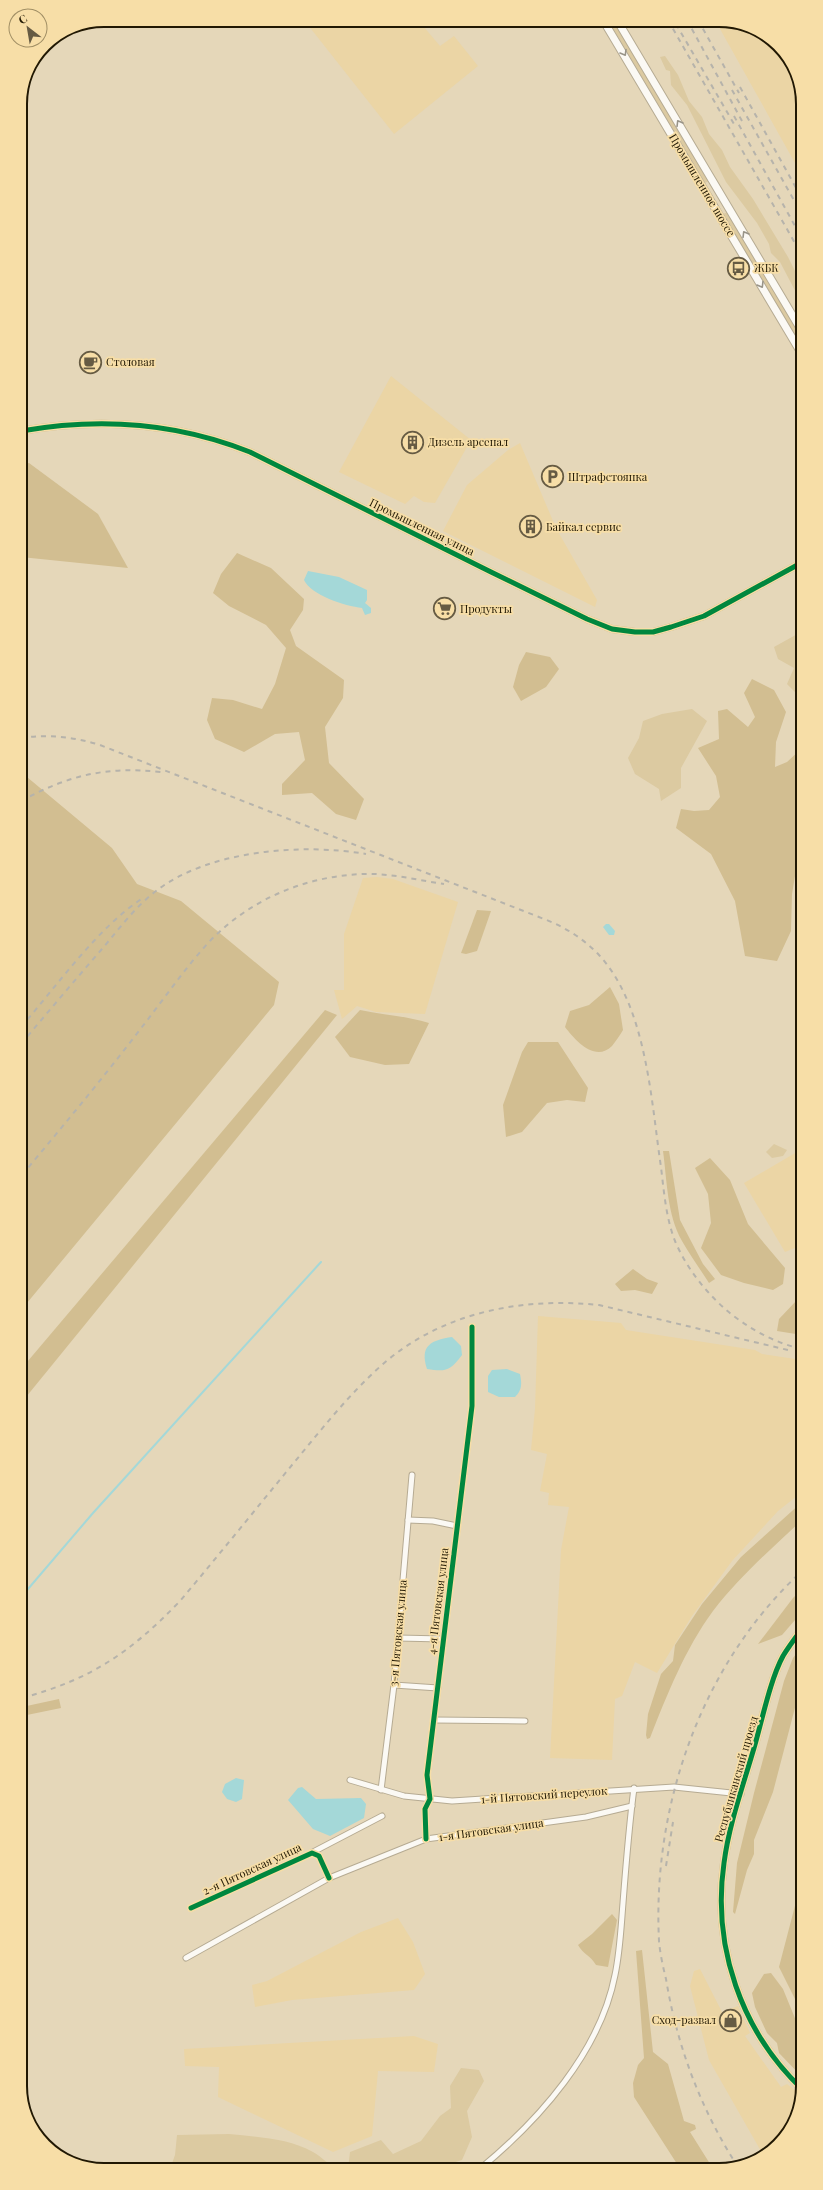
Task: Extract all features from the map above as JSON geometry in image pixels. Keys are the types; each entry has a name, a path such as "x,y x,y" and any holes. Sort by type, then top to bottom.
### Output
{"main road":[{"name":"Промышленное шоссе","path":"607,27 796,344"},
{"name":"Промышленное шоссе","path":"621,27 796,321"},
{"path":"714,205 724,199"}],"street":[{"name":"Промышленная улица","path":"27,430 56,425 109,423 177,430 213,438 250,452 496,575 587,619 612,629 635,632 652,632 704,616 796,566"},
{"name":"4-я Пятовская улица","path":"430,1799 427,1775 472,1406 472,1327"},
{"name":"3-я Пятовская улица","path":"381,1790 394,1685 412,1475"},
{"path":"408,1520 433,1521 457,1526"},
{"name":"Республиканский проезд","path":"796,1637 783,1657 777,1673 741,1794 728,1844 722,1887 723,1934 734,1981 755,2028 778,2064 796,2083"},
{"path":"398,1638 443,1640"},
{"path":"394,1685 438,1688"},
{"path":"434,1720 525,1721"},
{"name":"1-й Пятовский переулок","path":"350,1780 404,1796 452,1801 634,1788 674,1787 741,1794"},
{"path":"487,2163 507,2147 551,2100 586,2050 608,2002 615,1975 618,1954 634,1788"},
{"path":"426,1839 425,1809 430,1799"},
{"name":"1-я Пятовская улица","path":"186,1958 329,1878 426,1839 586,1817 632,1806"},
{"name":"2-я Пятовская улица","path":"191,1908 312,1852 382,1816"},
{"name":"2-я Пятовская улица","path":"312,1852 319,1856 329,1878"}],"shaded area":[{"path":"310,27 424,27 440,46 454,36 478,66 394,134"},
{"path":"612,27 617,27 709,181 705,183"},
{"path":"719,27 734,28 758,37 777,53 783,61 792,79 795,94 796,165"},
{"path":"665,56 678,75 689,101 702,117 709,134 722,150 730,167 753,199 788,257 796,273 796,292 780,262 771,253 769,244 757,223 726,182 687,105 671,85 670,71 666,70 660,57"},
{"path":"728,212 796,328 796,337 723,214"},
{"name":"Дизель арсенал","path":"391,376 471,440 435,503 424,502 414,496 405,504 339,472"},
{"name":"Байкал сервис","path":"520,443 556,528 597,600 595,607 443,531 467,485 508,450"},
{"path":"29,463 98,514 128,568 27,558 27,464"},
{"path":"237,553 271,568 304,599 303,610 290,630 296,646 344,680 343,698 325,727 329,763 364,799 356,820 336,814 312,793 282,795 282,784 305,760 299,732 275,734 244,752 215,739 207,720 212,698 233,700 262,709 275,684 286,648 266,625 229,606 213,593 221,574"},
{"path":"796,635 796,693 787,684 794,668 778,659 774,647"},
{"path":"526,652 550,657 559,669 546,687 521,701 513,687 519,665"},
{"path":"752,679 774,690 786,712 776,742 775,767 787,762 796,754 796,870 792,894 791,931 777,961 745,956 735,901 711,854 676,828 681,809 694,811 709,810 720,797 716,776 698,748 719,739 718,711 727,709 748,727 755,717 744,693"},
{"path":"692,709 707,721 681,768 681,788 661,801 659,789 635,774 628,758 639,738 643,721 662,714"},
{"path":"27,777 112,848 137,884 181,901 279,982 274,1005 27,1303"},
{"path":"377,877 393,879 458,902 425,1014 376,1012 357,1006 342,1019 334,990 344,990 344,934 363,878"},
{"path":"477,910 491,911 477,951 466,954 461,953"},
{"path":"610,987 619,1004 623,1030 612,1046 606,1051 592,1051 574,1038 565,1027 570,1011 589,1005"},
{"path":"325,1010 337,1015 27,1396 27,1362"},
{"path":"360,1010 429,1023 409,1064 385,1065 350,1057 335,1037"},
{"path":"528,1042 558,1042 588,1088 585,1102 567,1100 547,1103 522,1132 506,1137 503,1105 522,1052"},
{"path":"774,1144 787,1150 783,1156 772,1158 766,1152"},
{"path":"663,1151 669,1151 680,1220 703,1264 715,1279 709,1283 682,1241 673,1220 668,1197"},
{"path":"796,1153 796,1247 785,1252 744,1183"},
{"path":"710,1158 730,1180 748,1224 785,1268 783,1284 773,1290 744,1283 721,1275 701,1248 711,1223 708,1194 695,1168"},
{"path":"633,1269 647,1279 658,1283 652,1294 635,1290 621,1291 615,1284"},
{"path":"796,1301 796,1334 777,1331 779,1319"},
{"path":"538,1316 621,1323 626,1330 755,1350 762,1354 796,1359 796,1497 778,1511 732,1561 692,1616 657,1673 635,1662 622,1696 615,1699 612,1760 550,1758 561,1550 569,1507 548,1505 549,1493 540,1491 547,1454 531,1450 535,1409"},
{"path":"796,1507 796,1526 734,1587 713,1611 703,1626 677,1673 650,1738 647,1739 648,1714 661,1674 673,1661 675,1645 702,1604 741,1557"},
{"path":"796,1595 796,1619 782,1635 758,1644"},
{"path":"796,1654 796,1704 773,1792 754,1840 754,1854 747,1870 735,1914 733,1912 737,1863 784,1681"},
{"path":"59,1699 61,1708 27,1715 27,1706"},
{"path":"796,1902 796,2001 779,1967"},
{"path":"612,1914 617,1920 608,1967 596,1965 578,1945 592,1934"},
{"path":"398,1918 413,1942 425,1974 414,1990 292,2000 255,2007 252,1985 267,1981 361,1932"},
{"path":"642,1950 653,2052 668,2064 684,2121 695,2125 696,2129 690,2132 709,2163 676,2163 634,2097 633,2083 638,2065 644,2058 636,1951"},
{"path":"700,1969 722,2012 738,2006 750,2033 745,2036 781,2087 787,2084 796,2091 792,2111 783,2129 761,2151 709,2060 690,1986 694,1971"},
{"path":"771,1973 783,1989 796,2021 796,2071 779,2053 777,2043 767,2033 755,2007 752,1993 764,1974"},
{"path":"414,2036 438,2044 434,2072 378,2071 372,2136 333,2152 218,2097 219,2067 185,2066 184,2049"},
{"path":"461,2068 479,2070 484,2081 467,2111 472,2137 462,2160 452,2163 349,2163 350,2152 381,2140 393,2154 421,2141 440,2116 451,2108 450,2086"},
{"path":"229,2134 283,2141 303,2147 313,2152 328,2163 172,2163 175,2155 177,2135"}],"water":[{"path":"308,571 339,577 367,590 367,600 365,603 371,608 371,613 365,615 362,608 347,605 321,595 304,580"},
{"path":"606,924 609,924 615,931 614,935 609,935 603,927"},
{"path":"452,1337 461,1346 462,1355 451,1367 447,1369 427,1369 425,1354 429,1345 433,1342"},
{"path":"507,1369 520,1374 521,1387 515,1397 499,1397 488,1392 488,1376 492,1370"},
{"path":"236,1778 244,1780 242,1799 236,1802 227,1799 222,1792 225,1784"},
{"path":"302,1787 316,1799 361,1798 366,1804 364,1818 330,1836 313,1829 288,1800 298,1788"}],"waterway":[{"path":"27,1590 93,1513 321,1262"}],"railway":[{"path":"672,27 796,245"},
{"path":"678,27 734,124"},
{"path":"691,27 742,121"},
{"path":"702,27 739,93"},
{"path":"740,87 796,188"},
{"path":"732,90 796,204"},
{"path":"734,116 796,228"},
{"path":"27,737 42,736 61,737 100,745 544,919 567,930 581,939 599,955 615,976 628,1001 637,1028 650,1085 667,1214 679,1251 703,1286 717,1302 733,1316 761,1334 781,1343 796,1347"},
{"path":"27,798 56,785 89,774 123,770 161,772"},
{"path":"27,1037 134,911 148,897 178,877 202,866 229,858 257,853 314,849 366,854"},
{"path":"27,1169 113,1065 200,952 225,927 242,914 279,893 299,885 341,876 373,874 404,877 444,884"},
{"path":"27,1020 110,924 143,898"},
{"path":"27,1696 69,1682 90,1672 109,1662 144,1635 180,1601 347,1400 383,1364 406,1346 457,1320 513,1306 570,1303 599,1305 792,1351"},
{"path":"734,2161 713,2123 692,2077 671,2004 659,1941 659,1890 664,1839 675,1788 690,1740 711,1693 736,1648 767,1608 796,1577"},
{"path":"666,1866 673,1822"}],"cycle path":[{"path":"27,430 80,424 137,425 165,428 222,442 250,452 587,619 612,629 635,632 653,632 704,616 796,566"},
{"path":"426,1839 425,1809 430,1799 427,1775 472,1406 472,1327"},
{"path":"796,1637 778,1666 770,1689 729,1834 721,1894 727,1956 747,2014 762,2041 796,2082"},
{"path":"191,1908 312,1853 319,1856 329,1878"}],"place":[{"name":"ЖБК","path":"738,268"},
{"name":"Столовая","path":"90,362"},
{"name":"Дизель арсенал","path":"413,442"},
{"name":"Штрафстоянка","path":"552,477"},
{"name":"Байкал сервис","path":"530,527"},
{"name":"Продукты","path":"445,609"},
{"name":"Сход-развал","path":"731,2020"}]}
